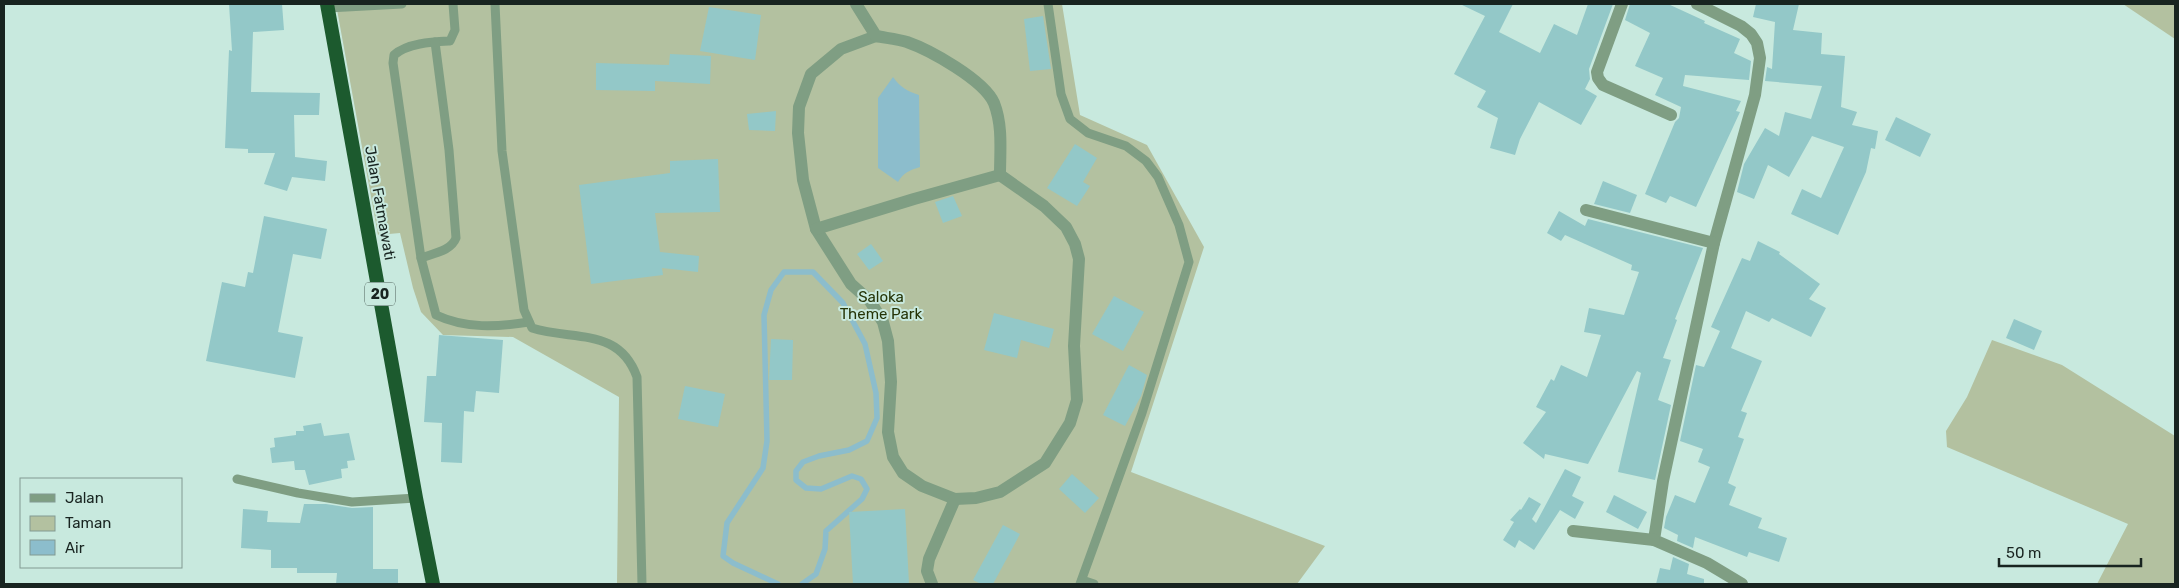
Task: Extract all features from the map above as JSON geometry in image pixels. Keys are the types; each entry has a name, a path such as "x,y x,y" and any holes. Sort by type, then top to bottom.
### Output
{"highway":[{"name":"Jalan Fatmawati","path":"327,6 433,584"}],"street":[{"path":"856,4 876,36"},
{"path":"1622,4 1597,72 1598,78 1603,85 1671,115"},
{"path":"1654,540 1663,481 1714,244 1755,95 1760,58 1757,42 1752,34 1741,26 1697,4"},
{"path":"876,36 907,42 947,62 982,85 993,101 1000,125 1000,175 1044,206 1066,227 1075,244 1079,259 1074,346 1077,400 1070,423 1045,463 1000,492 976,498 955,499 922,486 903,473 893,457 888,432 891,382 888,341 883,322 870,301 851,284 816,229 802,180 798,133 799,107 811,74 840,49 876,36"},
{"path":"816,229 923,196 1000,175"},
{"path":"1586,210 1714,244"},
{"path":"932,584 927,571 929,559 955,499"},
{"path":"1573,531 1654,540 1706,563 1742,584"}],"lane":[{"path":"327,6 402,4"},
{"path":"453,4 455,30 450,41 401,49 394,55 393,63 421,258 436,315 447,320 481,326 529,322"},
{"path":"495,4 502,151 524,310 532,328 606,341 624,352 633,364 637,377 642,584"},
{"path":"1048,4 1061,94 1070,119 1088,133 1126,146 1146,161 1158,177 1180,225 1189,262 1142,413 1081,582 1094,584"},
{"path":"421,258 448,248 454,244 456,238 449,150 435,42"},
{"path":"237,478 298,493 352,502 416,498"}],"green space":[{"name":"Saloka Theme Park","path":"336,4 1062,4 1080,115 1147,145 1204,247 1131,472 1325,546 1297,584 617,584 619,397 513,337 443,335 421,312 413,288 400,233 378,235"},
{"path":"2123,4 2175,4 2175,39"},
{"path":"1992,340 2062,365 2175,436 2175,584 2097,584 2128,524 1947,447 1946,431 1967,397"}],"water":[{"path":"893,77 904,88 919,95 920,167 907,172 898,182 878,168 878,98"}],"building":[{"path":"229,4 282,4 284,30 253,32 251,92 320,93 319,115 294,115 295,157 327,161 325,181 292,177 287,191 264,184 275,153 248,153 248,149 225,148 229,50 232,51"},
{"path":"1460,4 1513,4 1499,32 1540,53 1554,24 1577,35 1588,4 1613,4 1589,69 1590,79 1585,89 1597,96 1581,125 1539,102 1520,139 1515,155 1490,148 1498,118 1477,107 1486,91 1454,74 1485,16"},
{"path":"1630,4 1668,4 1705,21 1704,23 1740,39 1734,53 1751,61 1749,80 1685,75 1683,86 1741,101 1736,111 1740,112 1696,207 1670,196 1666,203 1645,194 1675,122 1679,118 1681,107 1655,95 1663,78 1635,66 1650,33 1625,20"},
{"path":"1756,4 1799,4 1793,30 1822,33 1821,54 1845,56 1841,107 1857,112 1852,125 1878,131 1875,149 1871,148 1866,172 1838,235 1791,214 1802,189 1821,198 1844,147 1812,136 1789,177 1768,165 1754,199 1737,192 1744,164 1765,128 1779,136 1785,112 1811,119 1822,86 1765,81 1767,67 1772,69 1775,22 1753,17"},
{"path":"709,7 761,15 755,60 700,51"},
{"path":"1043,16 1051,69 1030,71 1024,19"},
{"path":"670,54 711,56 710,84 655,81 655,91 596,90 596,63 669,65"},
{"path":"776,111 775,131 749,130 747,114"},
{"path":"1896,117 1931,134 1920,157 1885,140"},
{"path":"1075,144 1097,158 1083,182 1090,186 1077,206 1047,188"},
{"path":"718,159 720,212 655,213 660,252 699,256 698,272 662,268 663,275 591,284 579,185 670,173 670,161"},
{"path":"1603,181 1637,195 1630,213 1594,204"},
{"path":"953,196 962,216 943,223 935,202"},
{"path":"1559,211 1585,226 1588,219 1703,248 1675,319 1677,320 1663,358 1671,360 1658,400 1671,405 1655,480 1618,472 1641,373 1637,371 1588,464 1545,454 1544,459 1523,443 1546,412 1536,407 1551,379 1554,381 1561,365 1587,377 1601,335 1584,332 1589,308 1624,315 1639,272 1631,270 1632,265 1565,235 1561,241 1547,233"},
{"path":"264,216 327,229 321,259 293,254 278,332 303,337 295,378 206,361 222,282 245,287 248,272 253,273"},
{"path":"1758,241 1780,252 1779,254 1820,284 1809,299 1826,308 1811,337 1772,318 1769,322 1746,311 1731,348 1762,361 1741,411 1747,413 1738,437 1744,439 1728,483 1736,487 1729,505 1762,518 1758,528 1787,538 1779,562 1749,552 1747,557 1695,537 1693,548 1677,541 1678,535 1664,528 1666,517 1675,495 1695,503 1710,467 1698,462 1703,449 1680,441 1696,365 1704,367 1720,331 1711,327 1742,258 1750,261"},
{"path":"871,244 883,261 869,270 857,254"},
{"path":"1114,296 1144,312 1123,351 1092,334"},
{"path":"994,313 1054,329 1049,348 1021,340 1017,358 984,350"},
{"path":"2014,319 2042,331 2034,350 2006,338"},
{"path":"439,335 503,340 499,393 476,391 474,412 464,411 462,463 441,462 442,423 424,422 427,376 436,376"},
{"path":"771,339 793,340 792,380 769,380"},
{"path":"1129,365 1147,375 1141,396 1125,426 1103,415"},
{"path":"685,386 725,394 718,427 678,419"},
{"path":"321,423 324,436 349,433 355,460 347,461 348,468 341,469 342,478 309,485 305,470 295,470 294,461 272,463 270,448 275,447 274,438 296,435 296,431 304,431 303,426"},
{"path":"1565,469 1581,477 1572,496 1584,502 1575,519 1560,510 1534,550 1519,540 1515,548 1503,540 1514,522 1510,520 1521,510 1529,497 1541,504 1532,519 1536,523"},
{"path":"1072,474 1099,498 1085,513 1059,489"},
{"path":"1614,495 1647,512 1638,529 1606,512"},
{"path":"304,504 326,504 352,508 373,507 373,569 398,569 398,584 336,584 337,573 297,573 297,568 271,568 271,550 241,548 243,509 268,511 267,522 300,523"},
{"path":"905,509 909,584 853,584 849,512"},
{"path":"1003,525 1020,534 993,584 981,584 973,580"},
{"path":"1673,557 1689,564 1687,574 1704,579 1704,584 1656,584 1660,568 1670,570"}],"waterway":[{"path":"778,584 733,563 723,556 727,523 763,468 767,441 764,315 771,290 784,272 813,272 843,303 865,344 876,393 877,418 867,441 849,450 819,456 803,462 796,471 796,480 806,488 821,489 852,476 861,479 867,489 862,499 826,531 825,549 816,574 802,584"}]}
